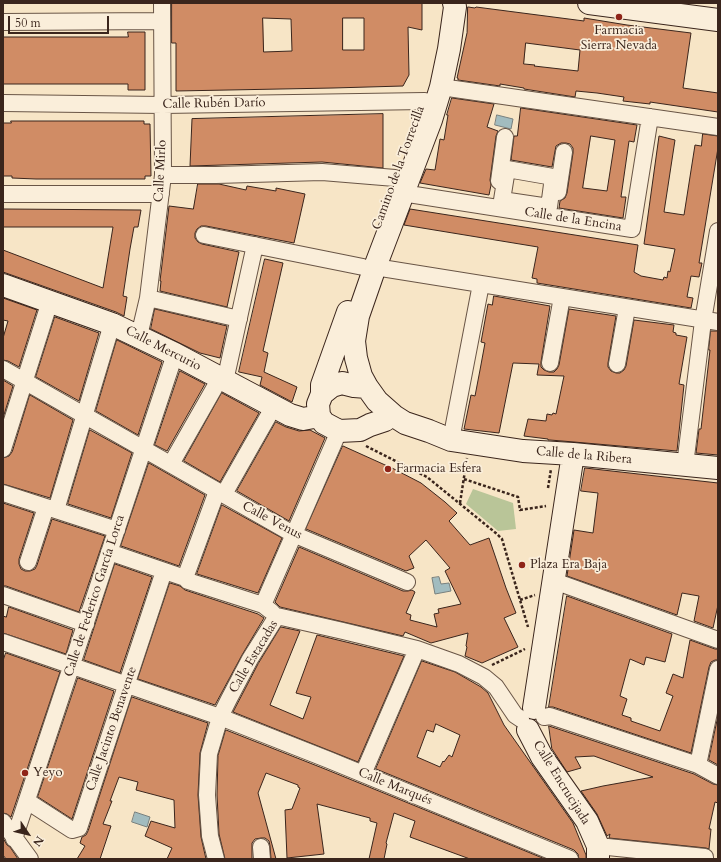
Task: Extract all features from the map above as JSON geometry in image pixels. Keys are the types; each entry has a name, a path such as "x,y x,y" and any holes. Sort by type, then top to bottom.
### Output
{"street":[{"name":"Calle Mirlo","path":"139,336 148,298 162,194 162,3"},
{"name":"Camino de la Torrecilla","path":"322,394 322,386 342,330 369,267 399,186 420,119 430,81 441,3"},
{"name":"Camino de la Torrecilla","path":"399,186 431,120 441,86 449,49 455,7 454,3"},
{"path":"589,3 718,20"},
{"path":"3,22 162,22"},
{"path":"441,86 718,127"},
{"name":"Calle Rubén Darío","path":"3,103 163,105 424,100"},
{"name":"Calle de la Encina","path":"163,175 322,172 399,186 495,208 632,229 650,117"},
{"path":"495,208 506,137"},
{"path":"554,217 564,152"},
{"path":"3,194 162,194"},
{"path":"685,465 710,321 718,231"},
{"path":"204,235 369,267 710,321"},
{"path":"171,464 222,380 239,319 255,245"},
{"name":"Calle de la Ribera","path":"369,267 354,341 356,358 365,392 385,420 402,432 429,442 460,441"},
{"path":"460,441 481,284"},
{"name":"Calle Mercurio","path":"3,285 112,324 139,336 290,415 304,419 319,416"},
{"path":"550,363 562,297"},
{"path":"148,298 239,319"},
{"path":"3,449 50,301"},
{"path":"617,364 627,308"},
{"path":"28,562 51,508 84,416 112,324"},
{"name":"Camino de la Torrecilla","path":"342,330 345,351 365,392"},
{"name":"Calle de Federico García Lorca","path":"14,838 175,354"},
{"name":"Calle Venus","path":"3,369 293,534 407,582"},
{"path":"263,605 293,534 343,431 358,424 364,416 366,408 365,392 342,383 332,386 322,394 318,404 319,416 324,423 343,431 360,430 385,420"},
{"name":"Calle de la Ribera","path":"365,392 394,416 405,423 460,441 523,451 573,454 718,468"},
{"path":"185,578 221,493 274,406"},
{"path":"532,719 573,454"},
{"path":"3,492 116,530"},
{"path":"109,552 185,578 188,581 263,605 277,616"},
{"name":"Calle Jacinto Benavente","path":"27,801 72,830 78,828 164,572"},
{"path":"554,581 718,640"},
{"path":"3,595 86,624"},
{"name":"Calle Estacadas","path":"216,859 210,836 207,795 209,754 220,717 250,659 277,616 418,649 485,672"},
{"name":"Calle Marqués","path":"3,642 220,717 570,859"},
{"path":"363,774 418,649"},
{"path":"698,765 718,669"},
{"path":"485,672 515,715 532,719 550,716 698,765 718,776"},
{"name":"Calle Encrucijada","path":"532,719 542,757 587,821 598,852"},
{"path":"3,822 30,859"},
{"path":"598,852 705,857"}],"path":[{"path":"343,431 353,439 427,477 502,539 529,630"},
{"path":"460,441 464,479 460,503"},
{"path":"464,479 518,497 520,510 546,506"},
{"path":"485,672 527,648"}],"green space":[{"path":"473,489 513,503 516,529 498,531 466,504"}],"water":[{"path":"497,115 513,119 511,129 495,125"},
{"path":"439,577 441,584 449,583 451,591 435,594 432,578"},
{"path":"135,812 150,817 147,827 132,822"}],"building":[{"path":"172,3 422,3 422,30 408,27 409,75 403,86 176,91 176,43 172,43","holes":["263,18 291,19 292,51 264,52","343,18 364,18 364,50 343,50"]},
{"path":"468,7 476,7 584,21 584,18 691,33 683,88 718,93 718,112 650,102 650,104 623,101 624,97 597,93 576,91 575,97 500,84 500,86 458,80 457,78 467,33","holes":["526,43 580,50 578,71 524,64"]},
{"path":"128,32 145,32 145,90 128,90 128,84 3,84 3,37 128,37"},
{"path":"452,98 494,104 487,127 498,131 496,136 489,195 420,183 426,169 435,170 440,139 444,140 447,115"},
{"path":"521,108 637,125 634,142 629,141 621,197 626,197 623,218 559,208 560,201 565,198 567,193 573,148 570,144 566,143 561,143 556,146 552,167 511,160 514,136 517,136","holes":["591,136 615,140 607,191 583,188"]},
{"path":"383,114 383,168 322,162 190,166 192,119"},
{"path":"11,121 144,121 144,124 150,124 151,176 145,176 145,179 36,179 3,176 3,123 11,123"},
{"path":"703,134 718,136 718,148 699,263 702,263 699,277 691,276 687,297 693,298 691,308 537,283 537,279 532,278 538,247 404,225 410,209 638,245 634,272 641,276 663,280 664,277 667,278 668,271 670,272 675,249 644,244 659,136 675,140 664,212 684,215 695,145 701,146"},
{"path":"198,184 219,184 246,190 247,186 276,191 276,188 305,194 294,243 206,226 201,226 197,229 195,238 198,242 239,252 227,307 160,291 169,206 193,209"},
{"path":"3,209 141,210 138,227 134,227 130,249 123,296 127,297 124,316 3,272 3,250 103,288 113,227 3,227"},
{"path":"265,259 283,263 263,351 268,353 264,372 297,387 292,402 260,385 262,377 239,372"},
{"path":"494,296 550,306 541,362 541,367 549,372 554,372 559,365 569,309 616,316 608,367 611,371 616,373 620,373 626,366 634,320 674,325 673,332 676,333 676,335 687,337 679,384 684,385 677,451 548,440 524,436 528,419 546,421 547,414 556,414 564,376 537,375 539,364 513,363 499,433 464,429 471,395 475,396 480,370 485,343 481,342 488,304 492,305"},
{"path":"3,298 37,310 19,367 3,360 3,338 8,321 3,320"},
{"path":"155,309 227,326 220,358 200,353 151,329"},
{"path":"55,317 99,333 79,401 36,377"},
{"path":"711,331 718,331 718,455 696,453 699,429 701,429"},
{"path":"117,340 162,362 138,435 96,411"},
{"path":"180,371 205,384 167,451 155,445"},
{"path":"3,380 13,386 3,418"},
{"path":"222,393 259,413 220,482 184,461"},
{"path":"30,395 73,420 50,498 3,484 3,458 9,456 12,452"},
{"path":"276,422 299,431 310,430 325,438 289,521 237,491"},
{"path":"90,430 132,453 111,518 68,504"},
{"path":"343,446 421,483 457,513 449,521 470,545 489,538 516,613 504,618 518,647 482,663 465,656 468,633 431,643 405,632 403,636 280,607 275,602 299,547 403,591 412,590 415,592 406,613 411,615 410,620 437,627 434,614 439,613 438,609 461,604 445,571 450,568 426,540 409,556 414,568 406,571 306,529"},
{"path":"149,463 205,495 179,566 121,546"},
{"path":"585,468 718,483 718,605 713,628 694,621 699,596 682,593 677,615 567,576 574,530 593,533 598,493 581,491"},
{"path":"3,503 34,513 19,559 21,569 25,571 35,569 52,519 105,536 79,612 3,586"},
{"path":"222,505 282,538 258,593 197,574"},
{"path":"115,564 152,577 120,673 84,660"},
{"path":"170,583 180,586 185,590 258,614 264,618 215,705 138,679"},
{"path":"567,596 672,634 665,662 646,657 644,665 630,659 620,696 627,699 622,715 631,718 631,721 660,731 673,696 666,693 673,674 683,678 690,640 718,649 718,660 711,662 709,667 691,753 553,707 549,707"},
{"path":"9,607 73,630 66,654 3,633 3,616 6,617"},
{"path":"281,627 300,631 270,705 303,719 311,697 296,693 317,635 404,656 358,762 233,712 258,664"},
{"path":"6,653 60,672 11,817 3,813 3,661"},
{"path":"422,661 455,672 481,687 488,693 504,725 573,823 586,855 586,859 579,859 578,854 574,850 376,769","holes":["436,724 460,735 452,757 449,755 440,767 417,757 427,730 433,732"]},
{"path":"78,678 114,691 72,819 38,797"},
{"path":"132,697 208,723 200,753 198,795 201,837 206,859 167,859 172,848 145,836 151,821 175,828 174,800 136,790 138,782 119,777 103,824 111,826 100,859 77,859 85,846 80,843 82,837 86,835 88,831"},
{"path":"718,716 718,765 709,760"},
{"path":"549,726 694,774 718,785 718,803 715,802 709,829 711,829 709,849 609,838 610,834 607,836 597,814 581,791 653,777 594,756 575,757 581,768 567,772 552,749"},
{"path":"226,730 545,859 470,859 410,837 415,821 394,813 386,843 384,859 369,859 377,823 370,821 370,818 317,804 324,854 287,858 285,810 292,809 300,788 298,785 266,773 258,793 276,859 271,859 269,841 265,838 261,838 255,839 252,843 252,859 225,859 219,834 217,795 218,756"},
{"path":"3,838 18,859 6,859 3,855"}],"place":[{"name":"Farmacia Sierra Nevada","path":"619,17"},
{"name":"Farmacia Esfera","path":"388,469"},
{"name":"Plaza Era Baja","path":"522,565"},
{"name":"Yeyo","path":"25,773"}]}
